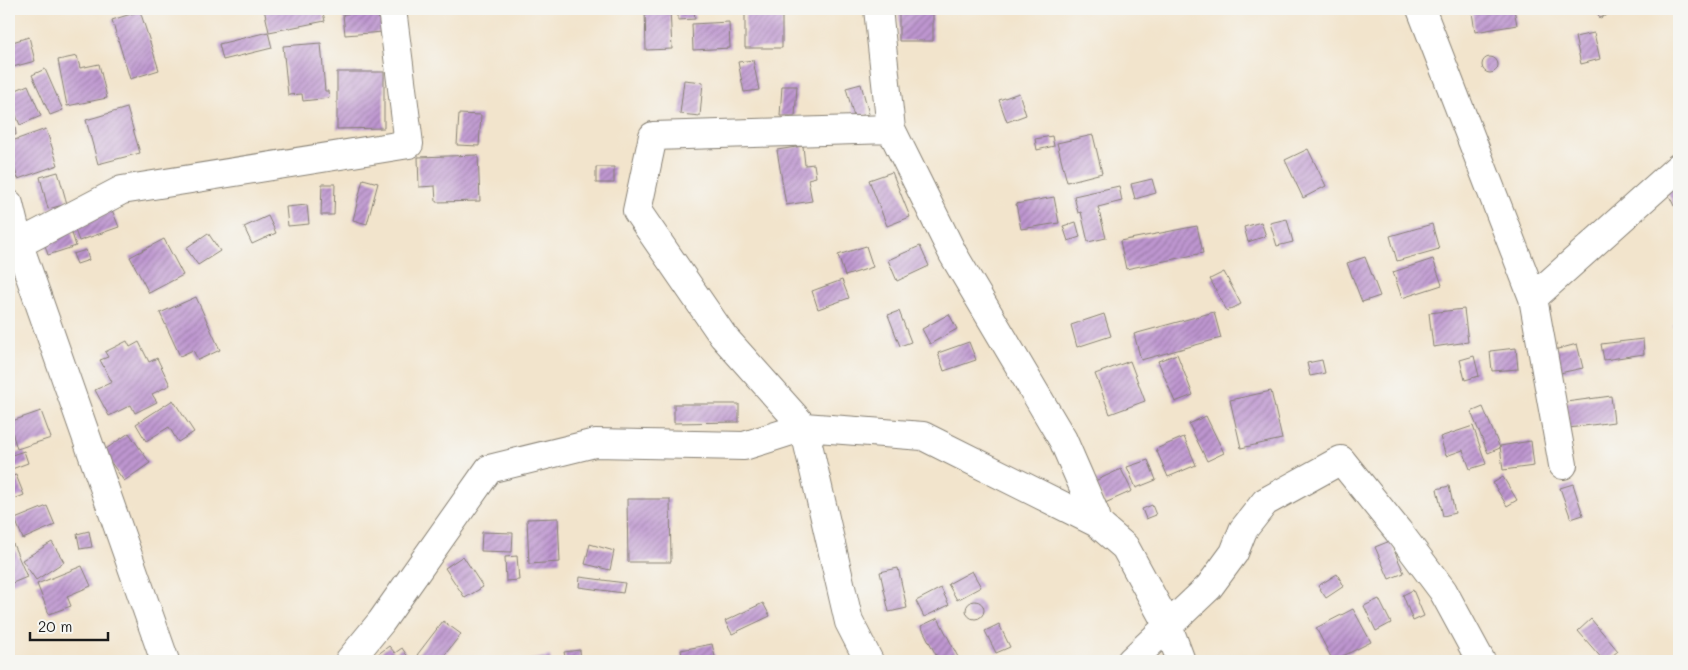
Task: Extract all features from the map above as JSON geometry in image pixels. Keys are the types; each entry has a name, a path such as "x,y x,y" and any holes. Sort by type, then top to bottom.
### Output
{"street":[{"path":"14,247 122,190 409,144 392,9"},
{"path":"878,9 892,130 953,254 1063,440 1096,516 1097,523"},
{"path":"1421,9 1533,298 1563,465"},
{"path":"869,661 850,622 804,427 723,336 637,211 653,136 892,130"},
{"path":"1533,298 1679,167"},
{"path":"9,204 14,247 165,661"},
{"path":"349,661 381,622 489,468 595,443 744,446 804,427 923,436 1097,523 1125,547 1168,626 1181,661"},
{"path":"1131,661 1208,588 1234,553 1243,530 1265,502 1341,460 1443,591 1481,661"}],"building":[{"path":"264,9 322,9 325,21 269,32"},
{"path":"645,9 670,9 672,49 646,50"},
{"path":"678,9 694,9 695,19 678,20"},
{"path":"745,9 782,9 782,48 745,48"},
{"path":"899,9 933,9 933,41 899,41"},
{"path":"1492,9 1514,9 1517,25 1475,32 1472,12"},
{"path":"1595,9 1620,9 1600,18"},
{"path":"140,11 159,70 130,79 112,20"},
{"path":"381,11 383,32 345,35 343,14"},
{"path":"729,22 730,48 693,50 692,24"},
{"path":"268,32 272,48 223,60 219,44"},
{"path":"1594,33 1600,59 1581,64 1575,37"},
{"path":"29,37 35,61 9,68 9,43"},
{"path":"321,43 325,91 328,91 329,98 303,101 302,94 288,95 283,46"},
{"path":"77,56 80,68 99,64 107,98 67,106 58,60"},
{"path":"1490,57 1498,65 1490,73 1482,65"},
{"path":"753,60 759,90 744,92 738,62"},
{"path":"45,69 63,110 50,115 32,75"},
{"path":"337,72 384,72 384,128 337,129"},
{"path":"684,80 703,82 700,116 680,114"},
{"path":"861,84 869,114 854,117 846,88"},
{"path":"28,85 41,116 20,125 9,99 9,93"},
{"path":"782,86 797,86 795,116 780,116"},
{"path":"1019,93 1026,115 1007,122 999,100"},
{"path":"127,108 140,153 98,164 86,120"},
{"path":"459,114 481,115 479,146 457,145"},
{"path":"9,126 15,126 16,135 9,135"},
{"path":"46,129 58,165 18,179 9,152 9,142"},
{"path":"1093,135 1102,173 1067,182 1057,143"},
{"path":"1052,136 1054,146 1037,150 1035,139"},
{"path":"803,146 805,165 814,164 816,177 808,179 812,201 786,205 777,150"},
{"path":"1308,149 1326,186 1303,198 1285,160"},
{"path":"478,155 480,201 436,202 435,186 419,187 418,157"},
{"path":"596,167 614,167 614,183 596,183"},
{"path":"58,172 67,204 48,209 40,177"},
{"path":"892,172 910,217 887,226 869,180"},
{"path":"363,179 378,183 367,224 353,220"},
{"path":"1152,179 1156,193 1135,199 1131,184"},
{"path":"322,184 335,184 334,215 321,215"},
{"path":"1119,186 1122,201 1098,207 1106,238 1088,242 1081,212 1078,213 1074,196"},
{"path":"1679,186 1679,204 1674,206 1667,191"},
{"path":"1054,197 1059,223 1021,229 1016,204"},
{"path":"307,205 309,224 288,226 286,207"},
{"path":"112,210 119,227 79,241 73,225"},
{"path":"268,216 276,233 252,244 244,227"},
{"path":"1287,219 1293,242 1277,246 1270,223"},
{"path":"1076,222 1080,237 1068,241 1063,226"},
{"path":"1261,222 1266,236 1248,242 1244,227"},
{"path":"1432,224 1439,249 1397,261 1390,236"},
{"path":"1197,226 1203,253 1126,269 1120,241"},
{"path":"70,227 76,246 48,255 42,235"},
{"path":"208,233 220,251 198,265 186,248"},
{"path":"164,239 183,275 149,293 130,257"},
{"path":"866,246 873,267 845,276 838,255"},
{"path":"920,246 929,266 897,281 888,260"},
{"path":"86,250 89,260 77,264 73,254"},
{"path":"1365,257 1380,296 1362,302 1347,263"},
{"path":"1433,259 1442,285 1402,298 1393,272"},
{"path":"1224,272 1241,304 1227,311 1210,279"},
{"path":"842,280 849,298 818,309 812,291"},
{"path":"196,297 220,350 198,360 193,350 180,356 160,313"},
{"path":"1464,309 1468,342 1433,347 1429,313"},
{"path":"899,311 911,342 900,346 888,315"},
{"path":"1214,312 1221,338 1141,360 1134,334"},
{"path":"949,314 957,329 930,344 922,329"},
{"path":"1104,314 1111,336 1077,347 1071,325"},
{"path":"1679,322 1679,337 1673,325"},
{"path":"1643,339 1644,354 1604,360 1601,344"},
{"path":"127,341 130,347 139,342 149,362 157,358 170,385 152,394 157,402 135,413 131,405 109,416 95,390 112,382 100,360 108,357 105,352"},
{"path":"969,342 976,360 944,371 938,353"},
{"path":"1577,344 1583,368 1555,374 1550,351"},
{"path":"1516,348 1518,369 1492,371 1490,351"},
{"path":"1177,354 1193,395 1175,402 1158,361"},
{"path":"1474,356 1479,376 1465,380 1460,360"},
{"path":"1322,360 1325,373 1310,376 1307,363"},
{"path":"1130,361 1145,401 1110,414 1095,374"},
{"path":"1271,391 1282,439 1241,448 1230,400"},
{"path":"1611,396 1614,422 1569,428 1566,402"},
{"path":"173,400 194,432 178,442 169,427 146,441 136,424"},
{"path":"674,404 739,404 739,422 674,423"},
{"path":"1483,407 1500,448 1488,453 1471,412"},
{"path":"41,411 51,438 17,449 9,422"},
{"path":"1206,416 1224,453 1207,461 1189,424"},
{"path":"1473,426 1486,464 1470,469 1463,450 1446,456 1440,437"},
{"path":"129,433 150,463 124,481 103,451"},
{"path":"1184,437 1196,465 1168,477 1156,449"},
{"path":"1679,438 1679,454 1673,442"},
{"path":"1531,441 1534,466 1503,470 1500,446"},
{"path":"24,451 28,463 9,470 9,456"},
{"path":"1148,460 1156,480 1136,488 1127,467"},
{"path":"1121,469 1132,491 1105,503 1095,481"},
{"path":"16,475 24,495 9,501 9,477"},
{"path":"1503,477 1517,500 1507,506 1493,483"},
{"path":"1573,484 1583,515 1571,519 1560,488"},
{"path":"1449,486 1455,513 1443,516 1437,489"},
{"path":"627,499 670,499 671,562 628,562"},
{"path":"1152,505 1156,515 1146,519 1142,509"},
{"path":"47,506 55,525 23,539 15,519"},
{"path":"558,518 560,562 529,564 527,519"},
{"path":"89,531 92,547 80,549 77,534"},
{"path":"482,532 513,533 512,552 481,551"},
{"path":"1390,541 1404,573 1389,579 1375,547"},
{"path":"52,542 64,562 36,580 22,560"},
{"path":"13,544 27,577 10,584 9,546"},
{"path":"590,544 614,551 610,570 585,564"},
{"path":"463,556 483,587 465,598 445,568"},
{"path":"517,556 519,580 506,581 505,557"},
{"path":"82,566 91,586 67,596 71,606 49,614 37,584"},
{"path":"898,568 907,608 889,612 880,572"},
{"path":"972,571 981,587 957,600 948,584"},
{"path":"1337,574 1344,586 1326,598 1318,586"},
{"path":"580,577 625,583 623,593 579,587"},
{"path":"941,588 949,605 924,617 916,601"},
{"path":"1413,590 1424,616 1413,621 1403,595"},
{"path":"1379,599 1391,623 1376,631 1364,606"},
{"path":"975,601 981,604 984,610 981,616 975,619 969,616 966,610 969,604"},
{"path":"763,603 770,616 732,634 725,621"},
{"path":"1353,609 1371,642 1333,661 1316,628"},
{"path":"938,618 960,661 939,661 921,626"},
{"path":"1591,619 1618,651 1606,661 1578,631"},
{"path":"443,621 461,634 440,661 426,661 417,655"},
{"path":"999,624 1010,647 996,653 985,631"},
{"path":"712,644 716,661 683,661 681,650"},
{"path":"389,646 395,653 402,648 410,660 369,661"},
{"path":"580,650 581,661 566,661 564,652"},
{"path":"550,656 551,661 529,661 529,660"}]}
